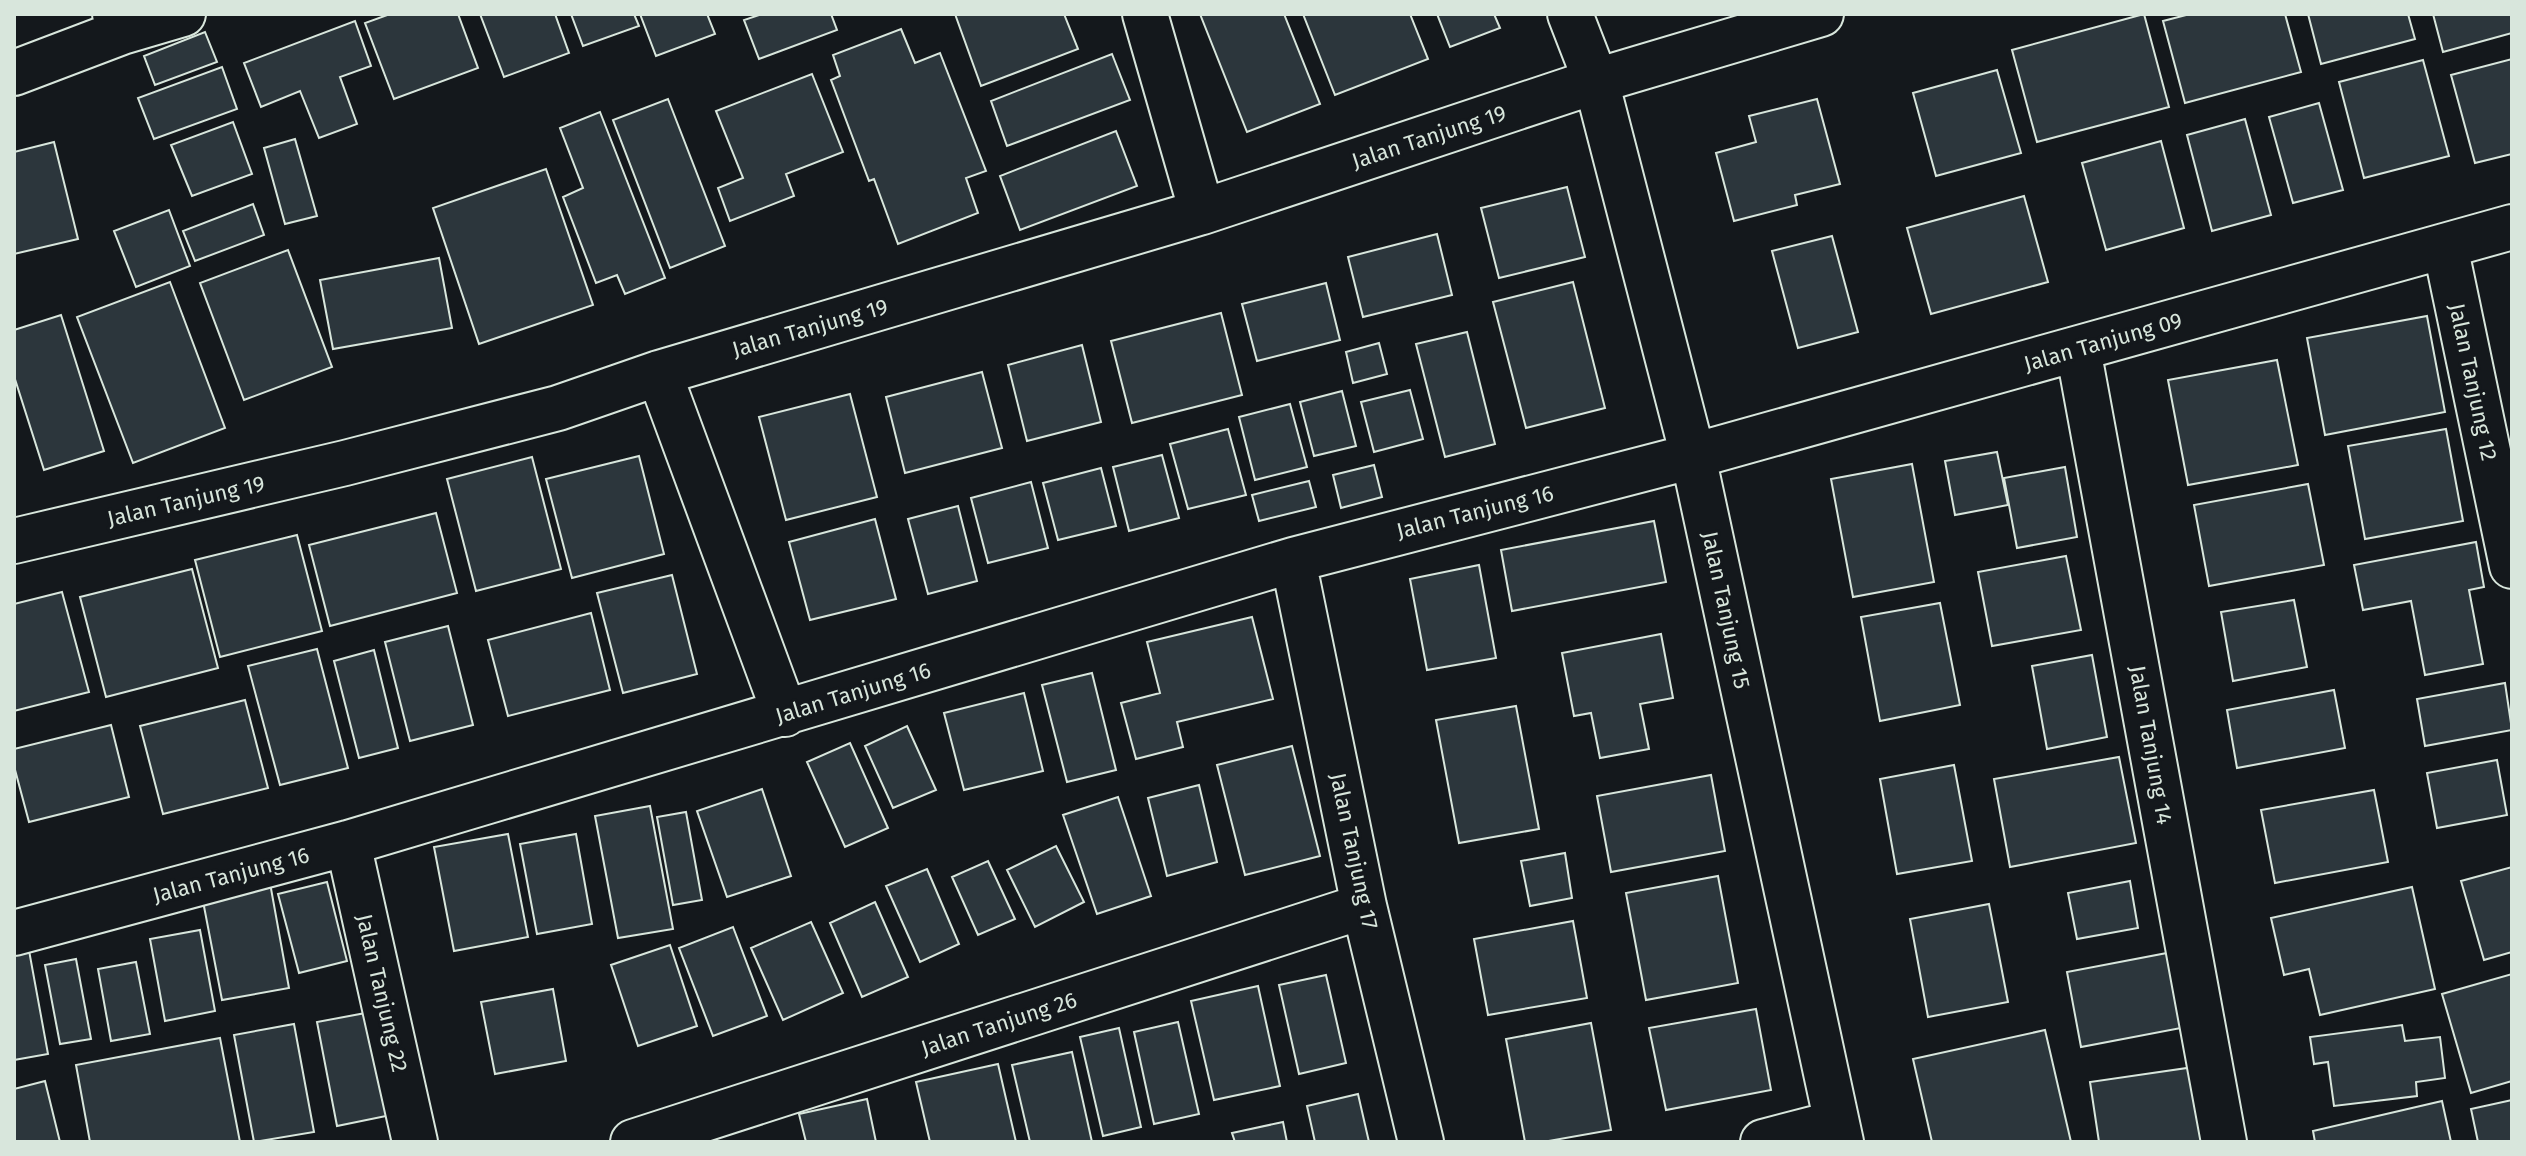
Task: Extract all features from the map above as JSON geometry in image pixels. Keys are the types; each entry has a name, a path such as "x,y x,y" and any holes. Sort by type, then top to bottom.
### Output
{"street":[{"path":"14,73 118,23 183,14"},
{"path":"1145,14 1202,212"},
{"name":"Jalan Tanjung 15","path":"1570,14 1596,81 1693,456 1838,1132"},
{"name":"Jalan Tanjung 19","path":"14,541 345,463 558,408 659,373 1202,212 1596,81 1821,14"},
{"name":"Jalan Tanjung 09","path":"1693,456 2512,227"},
{"name":"Jalan Tanjung 12","path":"2445,246 2512,566"},
{"name":"Jalan Tanjung 14","path":"2078,349 2224,1142"},
{"path":"659,373 785,714"},
{"name":"Jalan Tanjung 16","path":"14,933 348,843 1293,560 1693,456"},
{"name":"Jalan Tanjung 17","path":"1293,560 1364,906 1421,1142"},
{"name":"Jalan Tanjung 22","path":"348,843 415,1142"},
{"name":"Jalan Tanjung 26","path":"633,1142 1364,906"},
{"path":"1763,1142 1838,1132"}],"building":[{"path":"390,14 458,14 478,68 394,99 365,23"},
{"path":"480,14 555,14 569,53 504,77"},
{"path":"571,14 634,14 639,26 583,46"},
{"path":"640,14 707,14 715,34 656,56"},
{"path":"762,14 831,14 837,30 759,59 744,20"},
{"path":"955,14 1064,14 1078,49 981,86"},
{"path":"1200,14 1284,14 1320,104 1247,132"},
{"path":"1303,14 1410,14 1428,59 1335,95"},
{"path":"1437,14 1494,14 1500,28 1450,47"},
{"path":"2144,14 2169,107 2037,142 2012,50"},
{"path":"2190,14 2285,14 2301,72 2185,103 2163,21"},
{"path":"2308,14 2408,14 2415,39 2321,64"},
{"path":"2433,14 2512,14 2512,33 2443,52"},
{"path":"355,21 371,66 340,77 357,124 319,138 300,91 261,107 244,63"},
{"path":"901,29 915,63 940,53 986,171 966,178 978,213 898,244 874,179 869,181 831,80 840,76 833,55"},
{"path":"205,32 217,62 155,85 144,56"},
{"path":"1112,54 1130,100 1007,146 991,101"},
{"path":"2512,59 2512,154 2475,163 2451,75"},
{"path":"2423,60 2449,156 2364,178 2339,82"},
{"path":"222,67 237,109 154,139 138,98"},
{"path":"1997,70 2021,153 1936,176 1913,93"},
{"path":"812,74 843,152 786,174 794,196 730,221 718,188 743,178 716,111"},
{"path":"668,99 725,246 670,268 613,120"},
{"path":"1817,99 1840,184 1795,195 1797,205 1734,221 1716,153 1756,142 1749,116"},
{"path":"2319,103 2343,190 2293,203 2269,117"},
{"path":"600,112 665,278 625,294 617,275 596,283 563,197 583,188 560,128"},
{"path":"2245,119 2271,215 2212,231 2187,135"},
{"path":"233,122 252,174 192,196 171,145"},
{"path":"1116,131 1137,186 1020,230 1000,176"},
{"path":"295,139 317,216 285,224 264,148"},
{"path":"2161,141 2184,228 2106,250 2082,163"},
{"path":"54,142 78,239 14,254 14,152"},
{"path":"546,169 593,305 479,344 433,208"},
{"path":"1567,187 1585,257 1499,278 1481,208"},
{"path":"2024,196 2048,282 1931,314 1907,228"},
{"path":"253,204 264,235 195,261 183,231"},
{"path":"169,210 190,266 136,287 114,231"},
{"path":"1437,234 1452,295 1363,317 1348,257"},
{"path":"1832,236 1858,332 1798,348 1772,251"},
{"path":"288,250 332,367 244,400 200,283"},
{"path":"439,258 452,328 333,349 320,280"},
{"path":"170,282 225,428 133,463 77,317"},
{"path":"1573,282 1605,408 1526,428 1493,302"},
{"path":"1326,283 1340,340 1257,361 1242,304"},
{"path":"1221,313 1242,395 1132,423 1111,341"},
{"path":"61,315 104,451 44,470 14,376 14,330"},
{"path":"2427,316 2445,412 2325,435 2307,338"},
{"path":"1467,332 1495,444 1445,457 1416,344"},
{"path":"1379,343 1387,374 1353,383 1346,352"},
{"path":"1082,345 1101,422 1027,441 1008,365"},
{"path":"2277,360 2298,465 2188,485 2168,380"},
{"path":"982,372 1002,448 905,473 886,397"},
{"path":"1410,390 1423,439 1374,452 1361,402"},
{"path":"1342,391 1356,446 1314,456 1300,402"},
{"path":"850,394 877,497 786,520 759,417"},
{"path":"1290,404 1307,467 1255,480 1239,417"},
{"path":"1228,429 1246,495 1188,509 1170,444"},
{"path":"2446,429 2463,521 2365,539 2348,446"},
{"path":"1997,452 2008,505 1955,515 1945,461"},
{"path":"1162,455 1179,518 1129,531 1113,467"},
{"path":"639,456 664,554 572,578 546,479"},
{"path":"532,457 561,569 476,591 447,479"},
{"path":"1912,464 1934,582 1853,597 1831,479"},
{"path":"1374,465 1382,497 1341,508 1333,475"},
{"path":"2065,467 2077,537 2017,548 2004,478"},
{"path":"1101,468 1116,526 1058,540 1043,483"},
{"path":"1309,481 1316,507 1259,521 1252,495"},
{"path":"1031,482 1048,548 988,563 971,498"},
{"path":"2308,484 2324,565 2209,586 2194,505"},
{"path":"958,506 977,581 928,594 908,519"},
{"path":"436,513 457,593 330,626 309,545"},
{"path":"875,519 896,599 810,620 789,542"},
{"path":"1654,521 1666,582 1512,611 1501,550"},
{"path":"297,535 322,631 220,657 195,560"},
{"path":"2476,542 2484,587 2469,590 2483,664 2425,675 2411,601 2363,610 2354,565"},
{"path":"2066,556 2081,630 1992,646 1978,572"},
{"path":"1479,565 1496,658 1427,670 1410,579"},
{"path":"192,569 218,668 106,697 80,597"},
{"path":"672,575 697,674 623,693 597,593"},
{"path":"62,592 89,692 14,711 14,604"},
{"path":"2294,600 2307,667 2233,681 2221,612"},
{"path":"1940,603 1960,705 1880,721 1861,617"},
{"path":"591,613 610,690 508,716 488,640"},
{"path":"1252,617 1273,699 1177,722 1183,747 1136,759 1121,703 1160,693 1147,642"},
{"path":"448,626 473,725 410,741 385,642"},
{"path":"1661,634 1673,698 1640,704 1649,749 1600,758 1591,713 1574,716 1562,653"},
{"path":"317,649 348,768 280,785 248,666"},
{"path":"374,650 398,748 359,758 334,661"},
{"path":"2092,655 2107,737 2047,749 2032,666"},
{"path":"1092,673 1116,770 1067,782 1042,685"},
{"path":"2505,683 2512,730 2425,746 2417,699"},
{"path":"2334,690 2345,748 2237,768 2227,710"},
{"path":"1024,693 1043,771 964,790 944,713"},
{"path":"245,700 268,788 163,814 140,726"},
{"path":"1516,706 1539,829 1459,843 1436,720"},
{"path":"111,725 129,797 29,822 14,766 14,749"},
{"path":"907,726 936,790 893,808 865,746"},
{"path":"850,743 888,828 845,847 807,762"},
{"path":"1292,746 1320,856 1245,875 1217,765"},
{"path":"2119,757 2136,843 2010,867 1994,779"},
{"path":"2497,760 2507,815 2437,828 2427,773"},
{"path":"1954,765 1972,861 1897,874 1880,779"},
{"path":"1711,775 1725,851 1611,872 1597,796"},
{"path":"1199,785 1217,862 1167,876 1148,798"},
{"path":"762,789 791,876 727,897 697,811"},
{"path":"2374,790 2388,862 2275,883 2261,810"},
{"path":"1118,797 1151,896 1097,914 1063,815"},
{"path":"650,806 673,929 618,938 595,816"},
{"path":"686,812 702,900 673,905 657,817"},
{"path":"508,834 528,937 454,951 434,847"},
{"path":"576,834 592,924 537,934 520,844"},
{"path":"1056,846 1084,902 1035,927 1007,870"},
{"path":"1565,853 1572,898 1530,906 1521,861"},
{"path":"988,861 1015,919 978,935 952,877"},
{"path":"2512,867 2512,952 2484,960 2461,881"},
{"path":"927,869 959,944 920,962 886,886"},
{"path":"1718,876 1738,983 1646,1000 1626,893"},
{"path":"2130,881 2138,928 2077,939 2068,893"},
{"path":"327,882 347,961 299,973 278,894"},
{"path":"270,883 289,988 222,1000 202,896"},
{"path":"2412,887 2435,989 2320,1015 2309,969 2284,975 2271,918"},
{"path":"875,902 908,977 862,997 830,923"},
{"path":"1989,904 2008,1002 1928,1017 1910,919"},
{"path":"1573,921 1587,998 1488,1015 1474,939"},
{"path":"811,922 843,993 783,1020 751,948"},
{"path":"733,927 767,1016 713,1036 679,948"},
{"path":"200,930 215,1011 165,1021 150,939"},
{"path":"28,945 48,1054 14,1060 14,948"},
{"path":"670,945 697,1026 638,1046 611,965"},
{"path":"2167,953 2181,1028 2081,1047 2067,972"},
{"path":"76,959 91,1039 60,1044 45,965"},
{"path":"136,962 150,1034 111,1041 98,969"},
{"path":"2512,974 2512,1081 2471,1093 2442,994"},
{"path":"1326,975 1346,1063 1299,1074 1279,985"},
{"path":"1258,986 1280,1086 1214,1100 1191,1001"},
{"path":"553,989 566,1061 495,1074 481,1002"},
{"path":"1756,1009 1771,1090 1666,1110 1649,1028"},
{"path":"371,1012 391,1115 337,1126 317,1022"},
{"path":"1178,1022 1199,1114 1154,1124 1134,1032"},
{"path":"1591,1023 1611,1130 1543,1142 1525,1142 1506,1039"},
{"path":"294,1024 314,1132 254,1142 234,1035"},
{"path":"2402,1025 2405,1041 2440,1037 2445,1078 2416,1082 2417,1096 2334,1106 2328,1062 2314,1064 2310,1037"},
{"path":"1119,1028 1141,1127 1103,1136 1080,1037"},
{"path":"2045,1030 2071,1142 1932,1142 1913,1059"},
{"path":"220,1038 240,1142 90,1142 76,1065"},
{"path":"1072,1052 1092,1142 1030,1142 1012,1065"},
{"path":"998,1064 1016,1142 930,1142 916,1082"},
{"path":"2201,1066 2212,1142 2099,1142 2090,1082"},
{"path":"45,1081 60,1142 14,1142 14,1089"},
{"path":"1358,1094 1369,1142 1315,1142 1307,1106"},
{"path":"867,1099 876,1142 806,1142 799,1114"},
{"path":"2512,1100 2512,1142 2478,1142 2471,1109"},
{"path":"2442,1101 2451,1142 2315,1142 2313,1131"},
{"path":"1283,1122 1287,1142 1235,1142 1232,1133"}]}
